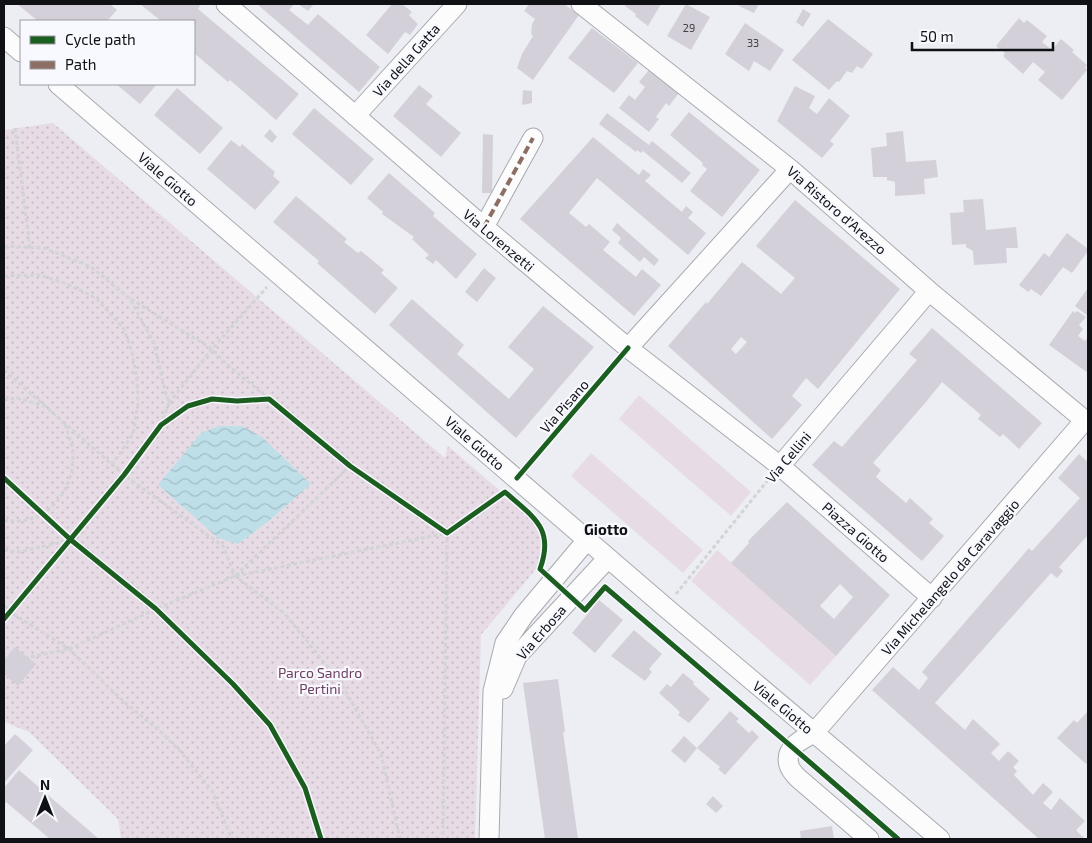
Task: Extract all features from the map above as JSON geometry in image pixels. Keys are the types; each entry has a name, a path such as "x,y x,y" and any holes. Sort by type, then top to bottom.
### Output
{"street":[{"name":"Via Lorenzetti","path":"226,4 484,227 628,348 780,466"},
{"name":"Via della Gatta","path":"355,116 457,4"},
{"name":"Via Ristoro d'Arezzo","path":"581,4 790,169 930,291 1087,422"},
{"path":"4,37 20,51"},
{"name":"Viale Giotto","path":"59,85 278,274 511,485 588,540 940,839"},
{"path":"484,227 534,138"},
{"path":"628,348 790,169"},
{"name":"Via Cellini","path":"780,466 930,291"},
{"name":"Via Michelangelo da Caravaggio","path":"869,839 798,778 789,766 789,756 797,742 814,733 1087,422"},
{"name":"Piazza Giotto","path":"780,466 932,598"},
{"name":"Via Erbosa","path":"489,839 493,691 505,643 524,615 588,540"},
{"name":"Via Erbosa","path":"492,749 502,690 517,656 608,558"}],"path":[{"path":"15,128 30,248"},
{"path":"4,246 44,248 91,267 130,298 212,349 223,361 350,466 447,533"},
{"path":"4,619 124,475 161,425 169,403 212,349 278,274"},
{"path":"4,276 38,275 67,284 96,298 124,330 132,352 137,380 138,404 133,434 112,465"},
{"path":"130,298 154,343 164,391 169,403"},
{"path":"4,370 124,475 223,546 235,576 284,613 341,683 381,754 400,839"},
{"path":"4,400 17,398 46,407"},
{"path":"161,425 188,406 212,399 269,399"},
{"path":"4,520 33,519 54,506 70,480 73,453 64,423"},
{"path":"235,576 350,466"},
{"path":"4,478 71,540 156,610 233,684 270,725 305,788 321,839"},
{"path":"511,485 512,498"},
{"path":"31,657 69,649 235,576 447,533"},
{"path":"443,839 447,533"},
{"path":"4,550 18,552 71,540"},
{"path":"4,606 10,612 69,649 122,700 162,733 212,790 232,839"},
{"path":"643,619 658,632"}],"green space":[{"name":"Parco Sandro Pertini","path":"53,123 445,458 448,446 536,522 541,534 543,550 536,569 481,635 475,839 121,839 118,819 29,732 4,722 4,130","holes":["201,433 311,484 269,521 238,544 182,457"]},
{"path":"639,395 751,492 731,516 619,419"},
{"path":"591,453 703,550 683,573 571,476"},
{"path":"717,550 836,656 810,685 691,581"}],"water":[{"path":"219,426 242,426 262,437 311,484 269,521 238,544 218,538 158,485 201,433"}],"building":[{"path":"17,4 110,4 117,10 108,20 37,20"},
{"path":"140,4 198,4 200,6 198,9 299,94 276,120 230,80 228,82 195,54 195,20 160,20"},
{"path":"257,4 294,4 289,10 308,25 318,14 380,67 359,92"},
{"path":"298,4 314,4 308,11"},
{"path":"392,4 402,4 412,12 409,15 418,24 410,35 405,32 388,54 366,35"},
{"path":"529,4 564,4 579,15 533,80 517,68 522,54 533,36 531,34 532,24 535,19 524,11"},
{"path":"626,4 661,4 648,26 625,6"},
{"path":"686,4 710,17 691,50 667,36"},
{"path":"740,4 759,4 754,13 739,6"},
{"path":"803,9 811,14 803,27 796,22"},
{"path":"1019,18 1024,23 1027,20 1047,36 1042,42 1052,50 1061,39 1087,65 1085,67 1087,70 1062,100 1038,80 1045,72 1033,62 1023,74 1003,56 1005,53 996,46"},
{"path":"828,19 873,54 862,69 857,66 852,73 847,71 839,82 837,81 829,90 792,60"},
{"path":"745,23 784,50 770,71 754,61 749,71 725,54"},
{"path":"592,28 638,63 614,93 568,58"},
{"path":"649,70 679,93 669,106 666,103 656,117 659,119 649,132 619,108 629,95 635,100 645,87 639,82"},
{"path":"117,85 156,85 140,104"},
{"path":"419,85 433,96 426,104 461,133 441,157 393,116"},
{"path":"795,86 815,96 809,108 817,114 829,98 850,116 830,141 834,144 822,158 777,121"},
{"path":"177,88 223,128 200,154 154,115"},
{"path":"523,90 532,91 532,103 522,105"},
{"path":"314,108 374,159 351,185 292,134"},
{"path":"689,112 760,170 722,217 690,191 707,169 702,165 703,163 670,135"},
{"path":"607,113 649,145 652,141 691,173 682,183 643,151 641,153 637,150 636,152 599,124"},
{"path":"270,129 277,137 272,143 264,136"},
{"path":"903,131 906,162 936,160 938,177 924,179 925,194 895,196 895,182 887,180 887,177 873,177 871,148 887,146 886,133"},
{"path":"483,134 493,135 492,193 482,193"},
{"path":"593,137 639,175 643,169 651,175 645,181 682,212 686,206 693,212 688,218 706,233 688,255 597,178 569,213 586,227 589,224 610,242 603,250 636,277 642,269 661,285 634,316 520,219"},
{"path":"231,140 240,147 242,144 275,172 273,176 280,182 255,210 207,169"},
{"path":"389,173 435,213 433,216 477,254 456,279 436,260 433,264 425,258 429,255 412,239 414,237 382,214 383,212 367,198"},
{"path":"296,196 347,239 344,242 358,253 361,251 384,270 381,273 398,288 375,314 317,263 319,261 273,222"},
{"path":"983,199 986,230 1016,227 1018,248 1006,248 1007,263 974,265 973,251 966,247 966,244 952,245 950,213 964,212 963,200"},
{"path":"795,200 900,289 818,389 806,378 792,396 802,405 772,439 668,346 706,302 707,304 742,262 781,294 795,278 756,246","holes":["741,337 747,342 736,354 731,349"]},
{"path":"617,223 659,260 654,266 644,257 640,262 618,243 621,238 612,230"},
{"path":"1067,233 1088,249 1072,273 1063,267 1041,296 1031,289 1028,292 1019,285 1044,253 1049,257"},
{"path":"484,268 496,278 477,302 465,292"},
{"path":"1088,288 1088,316 1075,306"},
{"path":"412,299 464,345 457,354 509,399 534,369 508,347 543,306 594,347 516,438 389,325"},
{"path":"1073,311 1075,313 1077,311 1086,317 1079,325 1083,329 1078,336 1085,341 1088,337 1088,373 1049,345"},
{"path":"932,328 1042,423 1019,449 1003,434 1000,437 978,419 981,415 942,382 873,463 881,470 876,477 906,503 910,498 933,519 929,523 944,536 922,561 812,465 834,441 842,447 917,360 909,354"},
{"path":"1079,454 1088,462 1088,535 1059,567 1063,571 1057,578 1051,573 935,703 965,730 973,719 1000,744 991,753 999,761 1008,751 1019,761 1013,767 1017,771 1014,775 1033,795 1043,783 1053,792 1043,803 1051,810 1060,798 1085,821 1076,830 1085,839 1039,839 872,690 893,667 919,690 928,678 922,672 1029,548 1032,551 1080,498 1058,478"},
{"path":"787,502 890,595 836,656 731,563 749,543 748,541","holes":["840,584 853,597 834,619 820,606"]},
{"path":"599,600 623,620 595,653 572,633"},
{"path":"634,630 662,654 649,669 652,672 645,681 611,656"},
{"path":"15,647 36,664 18,686 4,674 4,660"},
{"path":"683,673 710,699 689,723 678,715 680,712 659,693 667,684 671,687"},
{"path":"558,679 565,732 563,732 578,839 545,839 523,683"},
{"path":"730,711 739,719 736,721 749,733 752,730 759,737 725,775 718,769 720,767 697,748"},
{"path":"1088,711 1088,762 1086,764 1057,738 1074,720 1077,723"},
{"path":"15,734 33,750 4,783 4,746"},
{"path":"684,736 697,748 685,763 671,751"},
{"path":"19,770 99,839 50,839 6,802 4,805 4,788"},
{"path":"713,796 723,806 716,813 706,804"},
{"path":"832,826 834,839 801,839 800,831"}],"marked path":[{"path":"484,227 533,138"}],"cycle path":[{"name":"Via Pisano","path":"517,478 628,348"},
{"path":"4,619 124,475 161,425 188,406 212,399 237,401 269,399 350,466 447,533 505,492 539,524 545,543 540,569 585,610 605,587 898,839"},
{"path":"4,478 71,540 156,609 233,684 270,725 305,788 321,839"}],"district":[{"name":"Giotto","path":"606,529"}]}
